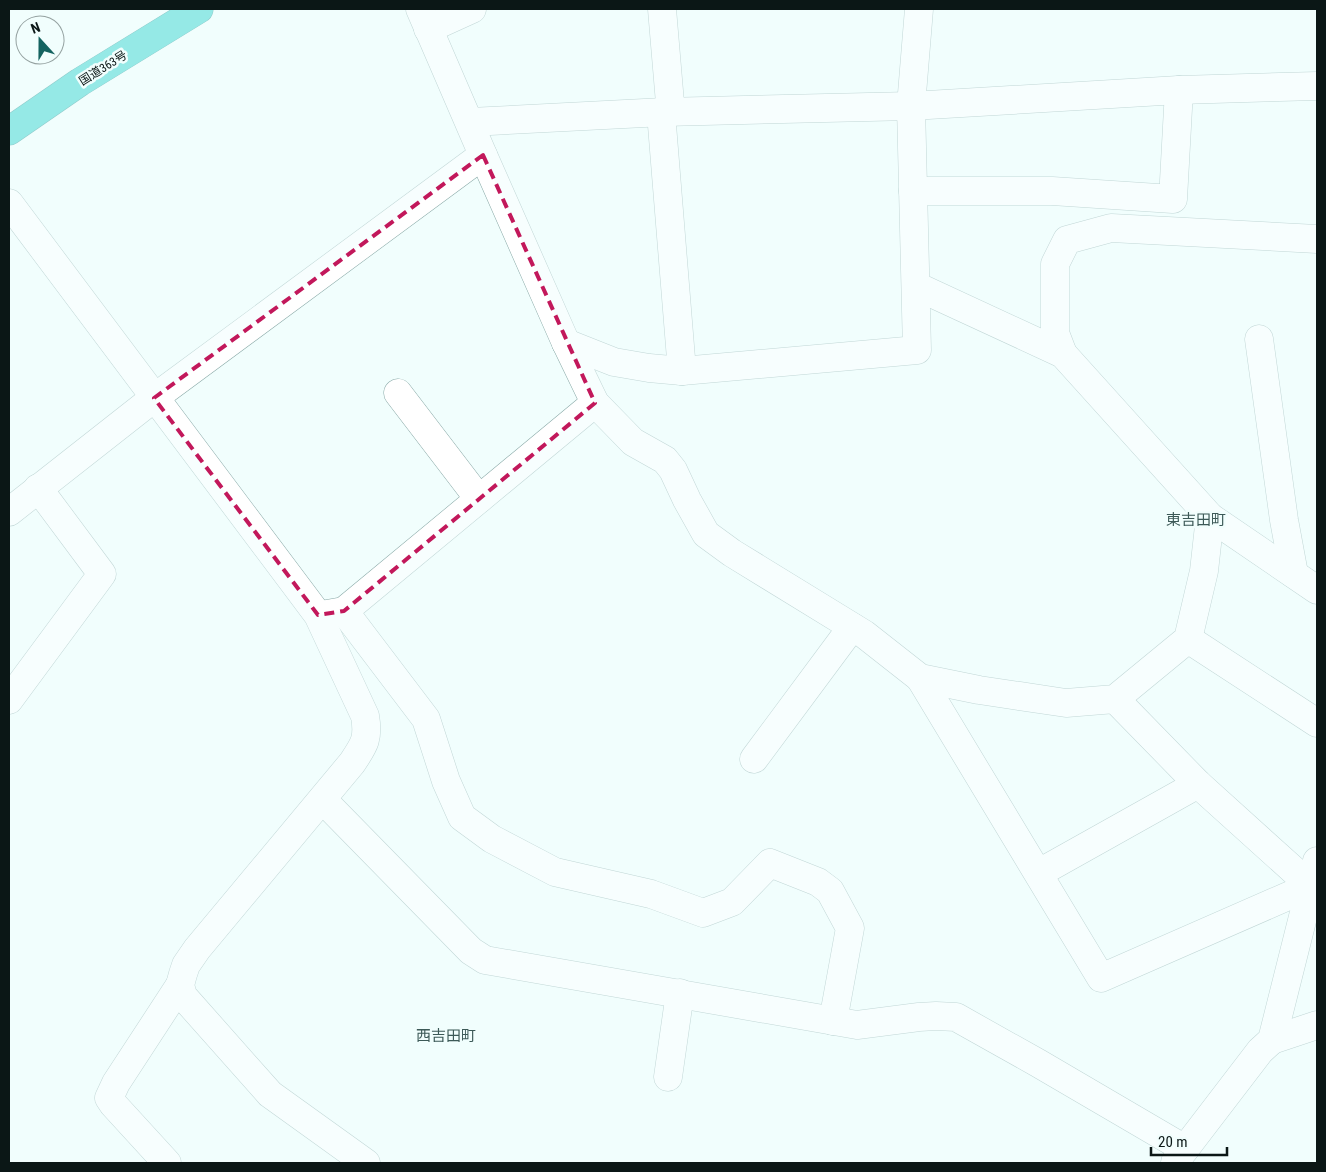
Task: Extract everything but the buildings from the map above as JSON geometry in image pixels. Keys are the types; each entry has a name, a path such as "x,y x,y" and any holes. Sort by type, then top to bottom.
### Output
{"highway":[{"name":"国道363号","path":"9,131 80,82 198,9"}],"street":[{"path":"472,9 424,19 566,343 595,403 634,442 665,460 673,470 706,534 732,553 864,634 920,678 1101,978 1314,873"},
{"path":"662,9 670,103 664,112 662,124 682,371"},
{"path":"566,343 614,362 682,371 916,350 911,106 919,9"},
{"path":"470,122 664,112 911,106 1179,90 1317,86"},
{"path":"913,191 1052,191 1173,199 1179,90"},
{"path":"9,512 154,398 483,155"},
{"path":"9,203 154,398 331,613 426,719 446,781 462,817 492,838 555,872 651,894 703,913 732,902 770,863 818,882 830,891 850,928 833,1021"},
{"path":"1317,240 1111,228 1067,240 1055,264 1055,333 1063,354 1210,517 1317,590"},
{"path":"916,286 1063,354"},
{"path":"1259,339 1284,520 1294,574"},
{"path":"398,393 479,498"},
{"path":"331,613 479,498 595,403"},
{"path":"9,700 102,574 38,488"},
{"path":"920,678 979,690 1066,703 1115,699 1188,639 1204,571 1210,517"},
{"path":"168,1163 113,1104 109,1098 111,1090 180,985 186,965 197,949 323,800 363,746 367,730 364,716 331,613"},
{"path":"754,759 852,627"},
{"path":"1188,639 1317,723"},
{"path":"1115,699 1198,784 1314,873"},
{"path":"1039,873 1198,784"},
{"path":"323,800 471,951 485,960 857,1025 918,1017 956,1017 1038,1063 1180,1156 1260,1051 1272,1040 1317,1026"},
{"path":"1272,1040 1314,873"},
{"path":"180,985 183,996 270,1094 366,1163"},
{"path":"668,1078 680,993"}],"highlighted area":[{"path":"483,155 595,403 344,611 318,615 154,398"}],"district":[{"name":"東吉田町","path":"1196,520"},
{"name":"西吉田町","path":"446,1036"}]}
